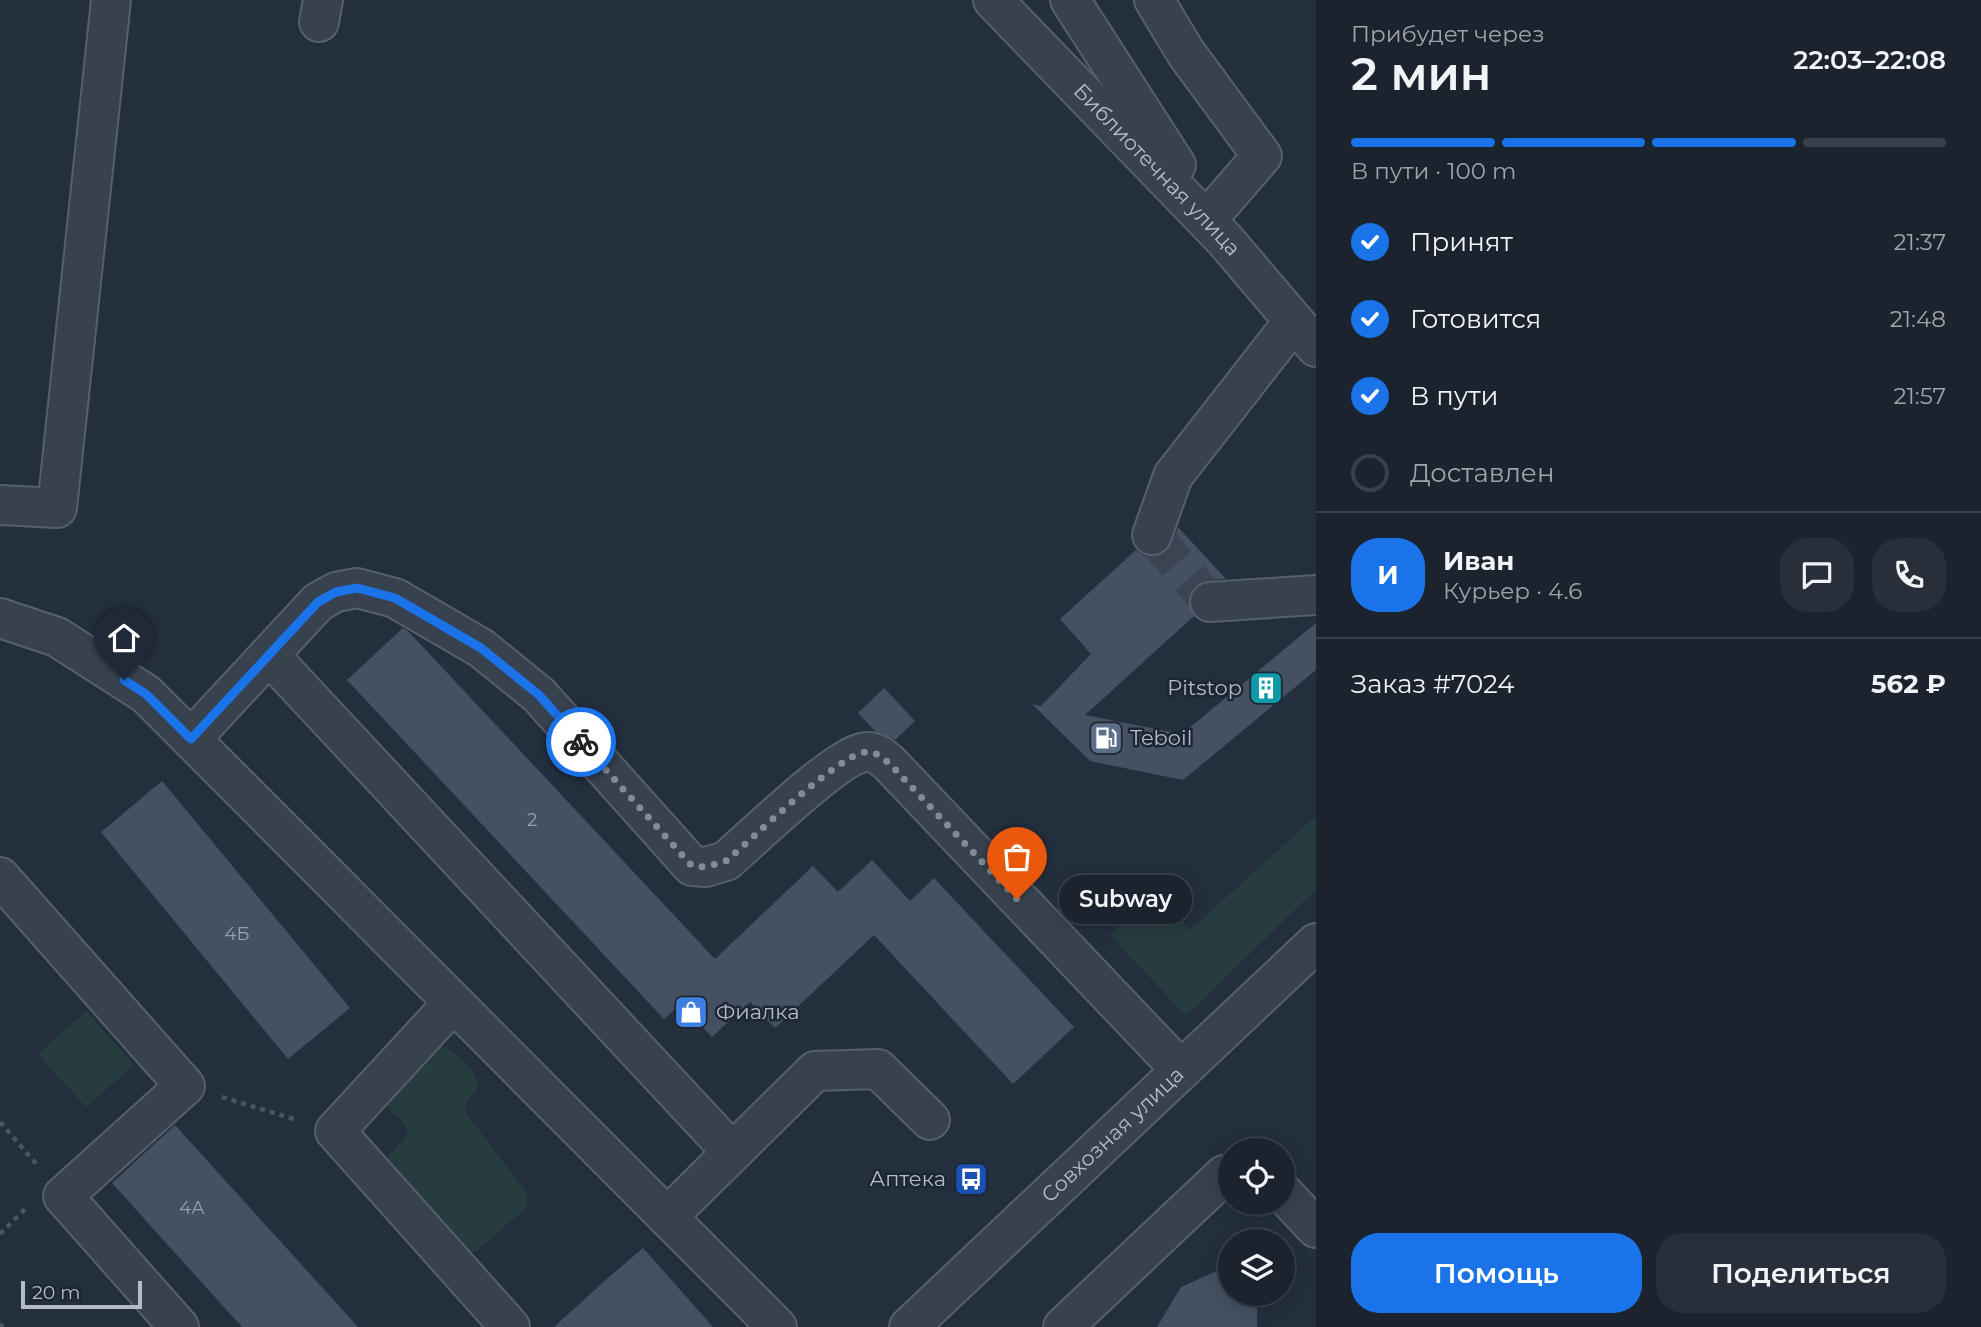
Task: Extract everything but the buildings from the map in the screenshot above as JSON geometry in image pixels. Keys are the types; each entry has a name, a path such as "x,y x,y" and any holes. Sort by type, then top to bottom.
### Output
{"street":[{"path":"0,505 57,509 111,0"},
{"name":"Библиотечная улица","path":"993,0 1217,229 1305,334"},
{"path":"1070,0 1217,229 1262,156 1186,53 1154,0"},
{"path":"1152,535 1173,476 1305,334"},
{"path":"191,739 318,602 336,592 357,588 395,598 481,648 539,695 692,866 706,867 726,861 846,758 866,752 877,754 890,764 1181,1070"},
{"path":"1210,602 1316,595"},
{"path":"0,618 57,637 146,694 777,1327"},
{"path":"269,655 732,1152"},
{"path":"0,877 185,1086 63,1196 179,1327"},
{"name":"Совхозная улица","path":"909,1327 1316,943"},
{"path":"453,1003 335,1131 510,1327"},
{"path":"667,1217 815,1071 878,1069 930,1119"},
{"path":"1063,1327 1218,1181"},
{"path":"1295,1206 1316,1228"}],"path":[{"path":"185,1086 335,1131"},
{"path":"0,1122 63,1196"}],"green space":[{"path":"1316,816 1316,889 1186,1016 1110,935 1155,889 1190,930"},
{"path":"86,1011 134,1065 86,1107 38,1054"},
{"path":"436,1047 446,1047 473,1072 477,1086 465,1104 468,1116 525,1190 528,1199 525,1209 475,1252 465,1253 387,1162 408,1131 385,1102"}],"tunnel":[{"path":"1152,535 1210,602"}],"way so far":[{"path":"581,742 692,866 706,867 726,861 846,758 866,752 877,754 890,764 1017,899"}],"place":[{"name":"Pitstop","path":"1266,688"},
{"name":"Teboil","path":"1106,738"},
{"name":"Subway","path":"1017,899"},
{"name":"Фиалка","path":"691,1012"},
{"name":"Аптека","path":"971,1179"}],"route":[{"path":"124,680 146,694 191,739 318,602 336,592 357,588 395,598 481,648 539,695 581,742"}]}
